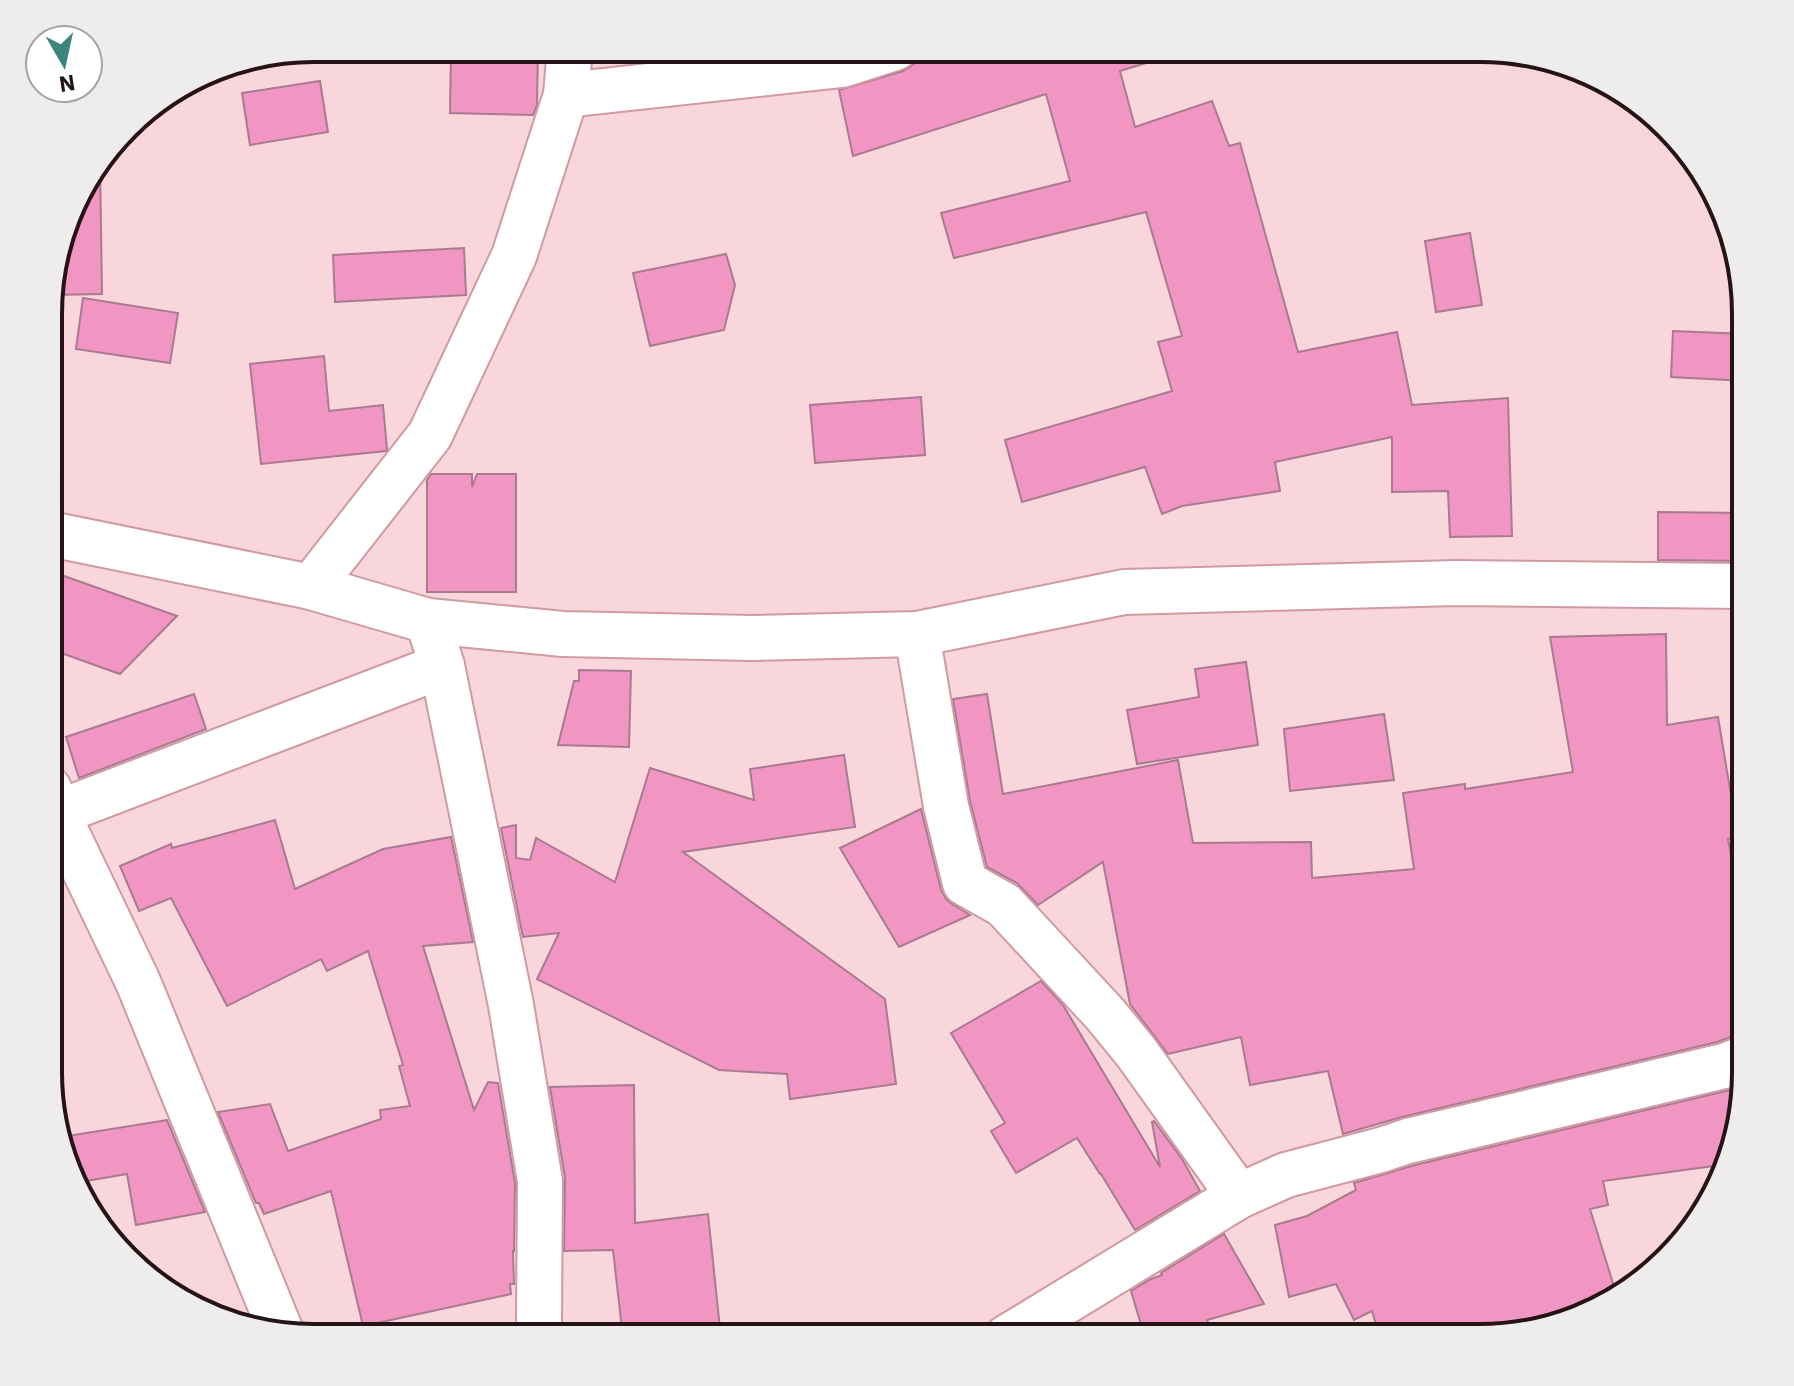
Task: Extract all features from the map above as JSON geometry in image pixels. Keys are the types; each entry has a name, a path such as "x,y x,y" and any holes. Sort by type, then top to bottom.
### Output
{"street":[{"path":"311,587 430,435 514,256 566,95 569,62"},
{"path":"566,95 850,62"},
{"path":"62,536 311,587 428,621 563,634 751,638 917,634 1124,592 1456,583 1732,586"},
{"path":"428,621 442,666 511,1005 540,1181 539,1323"},
{"path":"917,634 946,806 965,883 1004,905 1105,1014 1136,1052 1239,1196"},
{"path":"63,804 442,666"},
{"path":"63,830 138,982 262,1318"},
{"path":"1030,1324 1239,1196 1286,1175 1408,1141 1731,1063"}],"building":[{"path":"451,62 538,62 537,105 533,115 450,113"},
{"path":"1147,63 1120,71 1135,127 1212,101 1229,146 1240,143 1298,352 1397,332 1412,405 1508,398 1512,536 1450,537 1448,491 1392,492 1392,437 1275,462 1280,491 1182,506 1162,514 1145,467 1022,502 1005,440 1172,391 1158,342 1182,336 1146,212 954,258 941,213 1070,181 1046,94 853,156 839,90 903,71 914,64"},
{"path":"320,81 328,132 250,145 242,93"},
{"path":"100,182 102,294 63,295 75,233"},
{"path":"1470,233 1482,305 1436,312 1425,241"},
{"path":"464,248 466,295 335,302 333,255"},
{"path":"726,254 735,285 724,330 650,346 633,273"},
{"path":"83,298 178,313 170,363 76,349"},
{"path":"1673,331 1732,333 1732,380 1671,377"},
{"path":"324,356 329,411 383,405 386,451 261,464 250,364"},
{"path":"921,397 925,455 815,463 810,405"},
{"path":"431,474 472,474 472,487 477,474 516,474 516,592 427,592 427,480"},
{"path":"1658,512 1732,513 1732,561 1658,560"},
{"path":"62,575 177,616 120,674 62,653"},
{"path":"1666,634 1667,725 1718,717 1731,797 1731,838 1728,839 1731,857 1731,1037 1343,1134 1328,1071 1250,1085 1241,1037 1168,1054 1130,1004 1103,862 1038,905 1017,883 987,867 970,801 953,699 987,694 1003,794 1178,760 1193,843 1311,842 1312,878 1414,869 1403,793 1465,784 1465,789 1573,772 1550,637"},
{"path":"1246,662 1258,745 1137,764 1127,710 1199,697 1195,669"},
{"path":"579,670 631,671 629,747 558,745 574,681 579,681"},
{"path":"194,694 206,729 79,778 66,737"},
{"path":"1384,714 1394,780 1290,791 1284,729"},
{"path":"844,755 855,827 683,852 885,999 896,1084 790,1099 787,1074 719,1070 537,979 559,933 523,937 501,828 516,825 516,858 530,860 536,838 615,882 650,768 754,800 750,769"},
{"path":"921,809 941,890 946,899 970,915 899,947 840,848"},
{"path":"275,820 295,889 383,849 451,837 473,942 423,946 474,1110 488,1082 498,1083 515,1183 514,1284 510,1284 511,1294 377,1323 362,1323 331,1191 264,1214 259,1203 256,1203 218,1112 270,1104 288,1151 381,1119 380,1110 410,1106 399,1066 403,1065 368,951 327,971 321,959 227,1006 171,898 139,911 120,866 171,844 172,848"},
{"path":"1041,981 1063,1005 1160,1167 1154,1121 1182,1159 1200,1191 1135,1230 1077,1138 1016,1173 991,1131 1005,1123 951,1033"},
{"path":"634,1085 635,1223 708,1214 719,1323 621,1323 613,1250 564,1251 565,1177 550,1087"},
{"path":"1730,1090 1727,1121 1714,1166 1603,1181 1608,1205 1590,1209 1614,1285 1576,1305 1513,1322 1376,1324 1372,1311 1354,1320 1336,1284 1289,1297 1275,1225 1307,1216 1356,1190 1354,1183 1415,1165"},
{"path":"167,1120 205,1212 136,1225 127,1174 87,1181 71,1135"},
{"path":"1224,1234 1264,1304 1207,1320 1208,1324 1141,1324 1131,1291"}]}
